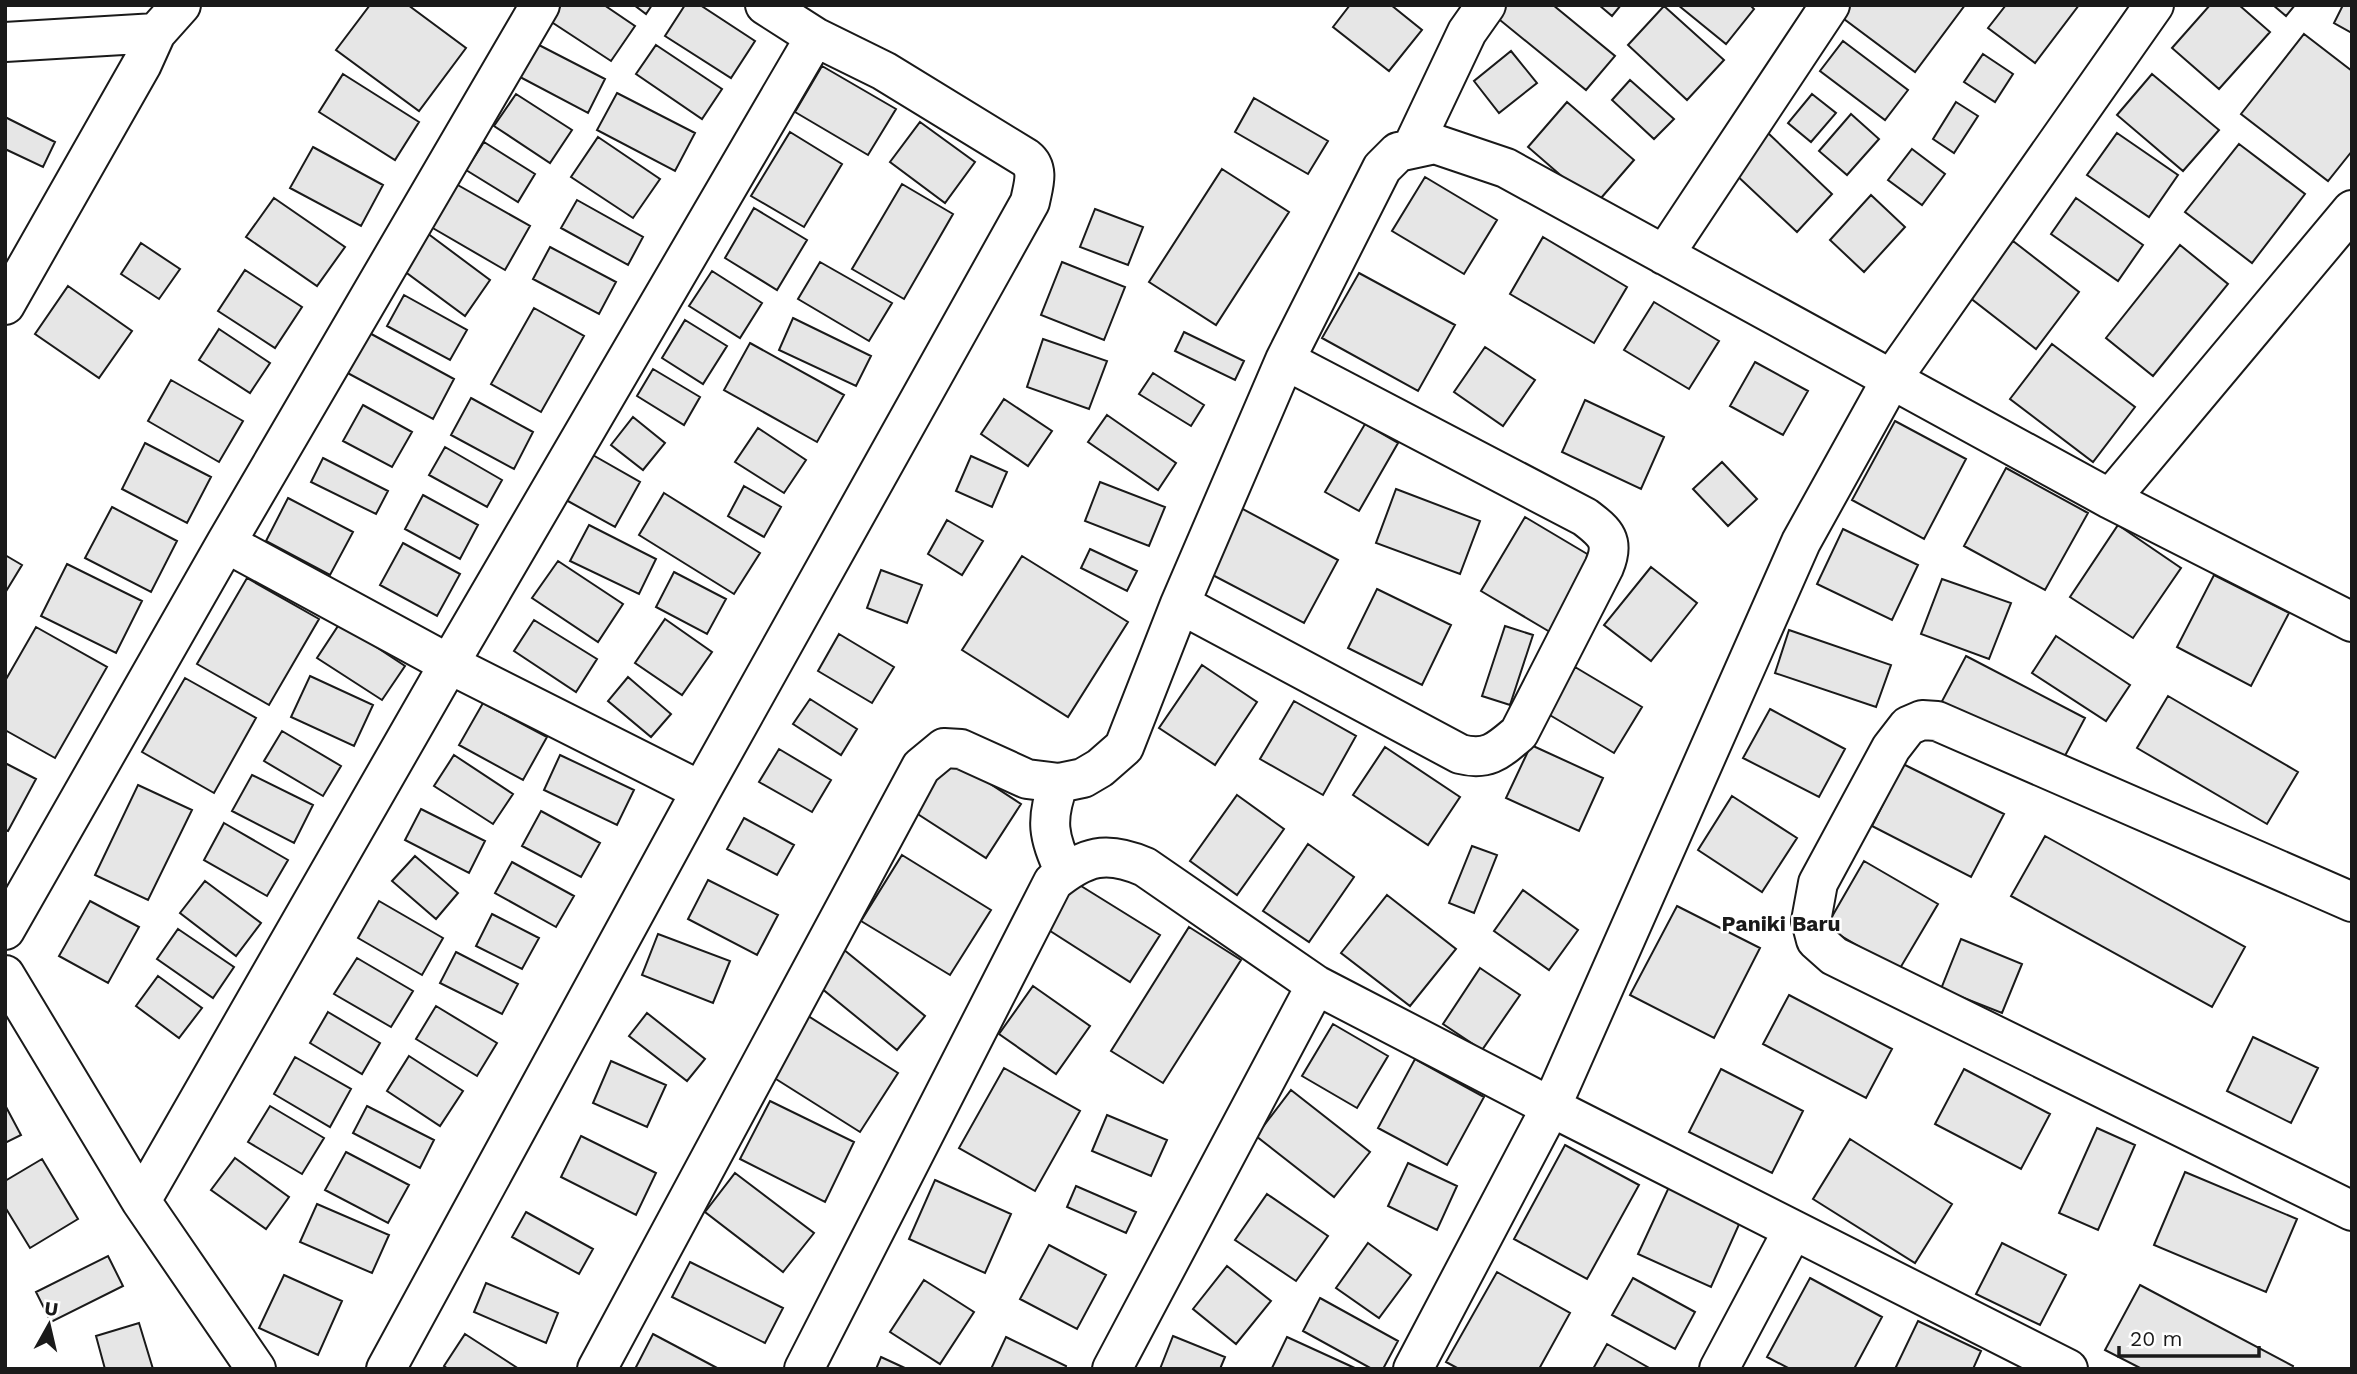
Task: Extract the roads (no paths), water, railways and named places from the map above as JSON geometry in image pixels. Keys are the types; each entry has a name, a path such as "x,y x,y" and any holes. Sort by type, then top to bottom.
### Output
{"street":[{"path":"5,305 142,64 156,33 181,5"},
{"path":"5,930 226,543 540,5"},
{"path":"386,1369 701,791 1030,202 1035,175 1033,163 884,71 816,37 765,5"},
{"path":"1412,148 1467,32 1486,5"},
{"path":"1664,255 1830,5"},
{"path":"1413,1369 1550,1107 1801,542 1891,380 2154,5"},
{"path":"5,42 156,33"},
{"path":"141,1201 449,664 816,37"},
{"path":"597,1369 921,767 944,748 961,749 1027,779 1059,783 1083,778 1100,768 1124,747 1180,604 1285,360 1382,168 1398,152 1435,144 1506,168 2110,499 2352,622"},
{"path":"2110,499 2352,210"},
{"path":"1180,604 1460,754 1476,758 1497,751 1519,733 1611,552 1608,539 1600,528 1586,517 1285,360"},
{"path":"226,543 449,664 701,791"},
{"path":"2352,902 1937,721 1922,720 1908,726 1891,748 1818,883 1811,921 1816,940 1834,956 2352,1211"},
{"path":"1059,783 1048,819 1055,853 1065,872"},
{"path":"804,1369 1053,882 1065,872 1090,859 1122,857 1145,867 1316,985 1793,1230 2021,1358 2068,1369"},
{"path":"5,975 141,1201 256,1369"},
{"path":"1112,1369 1316,985"},
{"path":"1719,1369 1793,1230"}],"district":[{"name":"Paniki Baru","path":"1781,924"}]}
